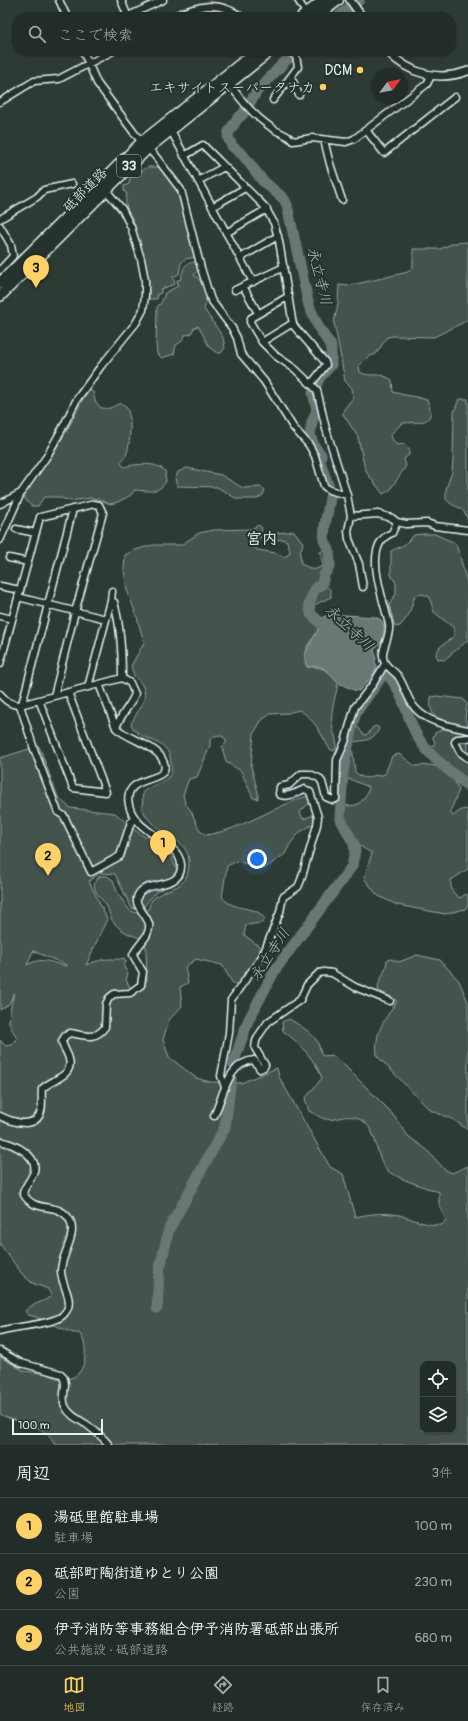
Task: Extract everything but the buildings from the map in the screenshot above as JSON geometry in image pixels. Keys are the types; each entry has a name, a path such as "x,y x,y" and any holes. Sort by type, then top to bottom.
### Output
{"highway":[{"path":"312,12 324,0"},
{"path":"316,12 338,0"},
{"name":"砥部道路","path":"1,289 102,186 145,145 251,56"},
{"name":"砥部道路","path":"168,126 229,83 264,56"}],"street":[{"path":"59,0 65,12"},
{"path":"121,0 126,12"},
{"path":"138,12 163,0"},
{"path":"298,0 306,12"},
{"path":"350,0 358,12"},
{"path":"182,12 212,1 220,1 227,4 236,12"},
{"path":"85,56 97,83 181,190 201,268 211,300 232,328 241,354 264,381 293,427 309,445 315,456 322,482 329,490 347,495"},
{"path":"0,102 34,81 59,79 104,56"},
{"path":"273,100 298,67 296,56"},
{"path":"393,56 407,68 431,76 440,77 468,71"},
{"path":"229,83 246,107 273,129 287,135 293,141 312,138 346,142 354,139 427,84 431,76"},
{"path":"291,77 299,95"},
{"path":"366,130 384,153 455,97"},
{"path":"168,126 253,282"},
{"path":"324,140 342,200"},
{"path":"184,156 203,146 267,210 274,223 278,236 293,323 326,364 314,386"},
{"path":"198,182 224,167"},
{"path":"0,219 37,197 44,190 72,184"},
{"path":"0,540 21,492 47,456 77,399 101,366 136,323 143,310 145,280 141,259 128,221 122,209 102,186"},
{"path":"212,207 245,188"},
{"path":"226,233 267,210"},
{"path":"0,226 11,245 13,256 0,270"},
{"path":"240,258 278,236"},
{"path":"235,290 284,267"},
{"path":"243,286 258,313"},
{"path":"288,296 258,313 251,318 250,322 262,342 276,356 295,369 314,386 347,495 351,516 348,532 359,564 363,587"},
{"path":"262,342 293,323"},
{"path":"0,504 21,492"},
{"path":"0,664 40,516 94,504 98,505 103,514 75,612 54,696"},
{"path":"73,509 21,704 34,749 58,812 64,816 91,872 120,856 131,822 135,819"},
{"path":"351,516 378,514 406,524 427,523 435,526 468,530"},
{"path":"397,522 392,533 386,535 380,540 377,564 378,587 389,626 388,636 382,655 385,664 398,676 416,709 437,723 468,730"},
{"path":"16,529 36,533"},
{"path":"9,558 28,562"},
{"path":"0,586 20,590"},
{"path":"88,687 111,601 112,591"},
{"path":"18,598 106,619"},
{"path":"111,601 114,602 118,617 122,644 122,678"},
{"path":"0,616 12,619"},
{"path":"225,1087 221,1076 229,1034 231,1000 263,954 272,935 284,897 298,886 301,880 317,825 318,817 310,792 304,789 286,796 281,796 278,790 280,787 289,784 301,774 310,774 319,778 322,782 326,797 333,800 336,799 337,760 345,742 352,717 356,707 373,684 385,664"},
{"path":"0,694 5,700 13,705 21,704 122,678 130,683 135,694 118,720 116,728"},
{"path":"0,1116 16,1123 30,1122 36,1119 41,1110 42,1089 50,1082 65,1076 68,1071 69,1058 62,1041 65,1036 70,1033 86,1037 96,1036 105,1027 106,1004 109,998 114,994 130,993 141,985 143,972 133,955 149,931 149,923 136,902 136,897 141,890 166,884 174,880 179,874 181,865 178,854 135,819 129,805 128,797 130,789 135,784 162,775 164,768 162,760 158,753 122,734 116,728 99,684"},
{"path":"39,700 73,788 106,792 68,692"},
{"path":"468,738 456,740 455,742 460,752 468,758"},
{"path":"214,1116 225,1087 232,1073 239,1064 245,1061 254,1060 260,1069 264,1067 265,1065 263,1060 255,1048 259,1035 268,1022 300,1000 307,985 319,973 332,973 355,988 390,1001"},
{"path":"0,1141 10,1143 21,1149 28,1154 32,1161 34,1174 25,1187 23,1193 27,1201 60,1211 70,1219 72,1227 61,1271 69,1300 68,1308 62,1315 52,1320 0,1331"},
{"path":"0,1351 21,1363 61,1374 66,1382 64,1399 65,1408 76,1418 95,1431 109,1445"}],"shaded area":[{"path":"148,167 161,167 179,191 196,257 185,259 181,263 179,274 173,277 175,284 161,289 161,293 158,294 157,299 149,299 148,276 133,219 129,214 127,207 127,194 124,191 124,186 129,184 130,178"},
{"path":"468,242 468,320 434,337 387,337 376,354 368,357 359,366 360,372 364,374 378,375 392,380 393,392 427,400 430,408 429,418 421,422 402,423 391,434 392,439 397,445 405,444 409,448 409,455 404,459 406,466 390,490 383,494 367,473 358,437 343,414 344,409 353,398 352,388 345,381 334,323 338,303 339,285 348,286 408,272 413,267 413,249 440,249 454,243"},
{"path":"195,262 198,270 194,275 201,282 206,295 204,309 223,337 225,348 221,353 213,350 207,343 198,326 194,328 191,334 185,335 181,342 176,345 174,354 162,358 157,354 156,344 157,307 161,303 165,293 178,286 177,280 180,280 185,266"},
{"path":"89,390 93,392 95,401 101,408 111,408 119,404 126,407 130,418 130,434 127,453 121,463 124,467 140,464 157,466 166,472 166,481 157,490 135,490 131,495 118,502 110,504 98,499 90,498 71,501 57,497 44,497 38,506 31,506 25,499 25,493 61,441"},
{"path":"459,399 468,399 468,521 460,508 451,504 446,499 446,489 452,472 454,412"},
{"path":"187,468 221,475 243,488 262,487 265,490 263,495 257,499 237,499 217,487 177,486 175,479 178,472"},
{"path":"259,525 262,528 260,538 254,545 257,550 276,553 284,557 288,555 290,551 287,541 282,539 276,540 273,537 277,533 294,531 303,543 300,553 301,564 314,570 323,566 320,552 324,550 327,554 329,566 320,580 329,588 331,597 312,606 309,614 319,626 317,633 307,646 307,667 317,667 325,670 338,683 332,709 336,749 333,751 329,748 313,722 299,710 288,713 270,714 261,721 254,733 251,766 258,793 258,799 253,798 241,771 226,762 222,747 227,742 224,737 217,735 210,739 210,746 197,777 189,779 183,795 185,803 191,811 200,831 206,835 232,828 307,796 310,802 300,812 303,819 314,816 315,823 300,832 290,844 285,854 264,869 237,861 227,866 222,897 227,902 237,907 258,912 265,919 262,923 246,925 244,935 259,946 260,956 243,975 240,983 233,984 222,965 196,959 185,967 188,983 180,987 182,1006 169,1020 163,1040 169,1057 196,1078 210,1082 241,1083 277,1068 279,1077 330,1167 343,1174 355,1217 377,1214 393,1214 436,1225 442,1225 446,1220 439,1204 439,1192 404,1180 388,1171 381,1160 372,1132 369,1126 364,1122 353,1117 325,1119 309,1111 305,1099 322,1078 306,1052 295,1040 283,1031 282,1022 289,1019 311,1034 317,1041 323,1056 332,1055 345,1066 390,1111 409,1137 426,1149 444,1169 452,1173 468,1166 468,1445 55,1445 44,1431 37,1427 0,1414 0,1357 24,1371 49,1374 60,1380 78,1374 85,1359 85,1348 82,1337 79,1333 73,1333 28,1315 25,1311 27,1309 47,1299 51,1295 48,1289 32,1283 23,1275 0,1244 0,1040 6,1046 12,1045 17,1039 9,1022 14,993 9,1004 0,1010 0,758 39,746 58,797 70,808 115,813 136,831 170,853 180,879 156,892 144,906 132,909 115,874 100,873 89,881 107,919 86,965 104,960 124,958 126,961 124,967 128,974 126,980 132,990 142,987 147,981 146,947 144,939 126,932 115,924 107,907 96,891 96,880 100,876 107,876 113,880 118,894 130,911 137,913 148,910 153,899 182,883 188,872 189,862 185,849 153,824 147,818 142,808 143,792 167,779 171,773 172,767 168,751 159,744 142,736 131,725 144,701 145,696 142,684 135,677 131,666 144,643 137,617 127,590 124,570 125,555 135,550 153,545 181,545 199,533 214,530 251,529","holes":["33,951 67,965 47,961 38,961 27,965"]},
{"path":"435,534 455,543 468,586 468,640 444,660 438,659 436,654 440,647 454,636 454,628 434,612 429,596 421,594 415,596 408,616 400,626 395,627 389,605 396,594 396,583 391,575 391,551 404,545 414,535"},
{"path":"437,696 463,699 467,704 465,719 468,725 468,779 431,753 428,747 433,746 435,743 433,737 435,733 443,729 443,720 436,717 431,709 431,697"},
{"path":"375,726 379,729 372,738 354,742 352,745 355,772 362,777 367,778 385,774 392,756 399,754 415,766 431,765 441,768 454,780 459,790 450,812 453,816 461,810 468,809 468,869 451,880 451,886 452,891 460,898 466,894 468,895 468,906 465,909 445,914 397,905 377,895 364,878 372,853 358,845 350,836 339,811 341,806 351,806 361,802 367,794 369,787 349,779 345,783 346,788 342,794 339,792 339,780 352,731 358,727 365,735"},
{"path":"417,955 440,960 459,981 468,1002 468,1130 454,1120 430,1110 377,1056 377,1040 381,1027 397,1001 378,990 379,982 387,960 391,959 399,962"}],"water":[{"path":"329,614 375,617 381,620 384,626 382,641 374,650 376,657 375,662 377,666 373,675 359,691 338,683 326,670 319,666 307,667 305,656 306,651 319,626 316,621"}],"waterway":[{"name":"永立寺川","path":"344,12 349,8"},
{"name":"永立寺川","path":"290,56 257,91 243,114 237,119 229,132 228,137 232,146 243,155 262,180 284,199 287,205 309,306 319,328 331,346 331,365 320,377 313,392 317,410 312,422 310,435 314,446 321,455 320,462 331,493 325,525 324,540 329,550 330,566 324,575 322,584 314,590 309,604 311,614 328,630"},
{"path":"385,672 391,678 399,692 420,741 438,762 468,786"},
{"name":"永立寺川","path":"233,1064 248,1021 275,970 352,866 355,851 354,844 340,818 343,771 356,712 385,672"},
{"name":"永立寺川","path":"157,1308 159,1272 169,1229 225,1127 231,1079"}],"place":[{"name":"DCM","path":"360,70"},
{"name":"エキサイトスーパータナカ","path":"323,87"},
{"name":"伊予消防等事務組合伊予消防署砥部出張所","path":"36,288"},
{"name":"湯砥里館駐車場","path":"163,863"},
{"name":"砥部町陶街道ゆとり公園","path":"48,876"}],"district":[{"name":"宮内","path":"262,539"}]}
